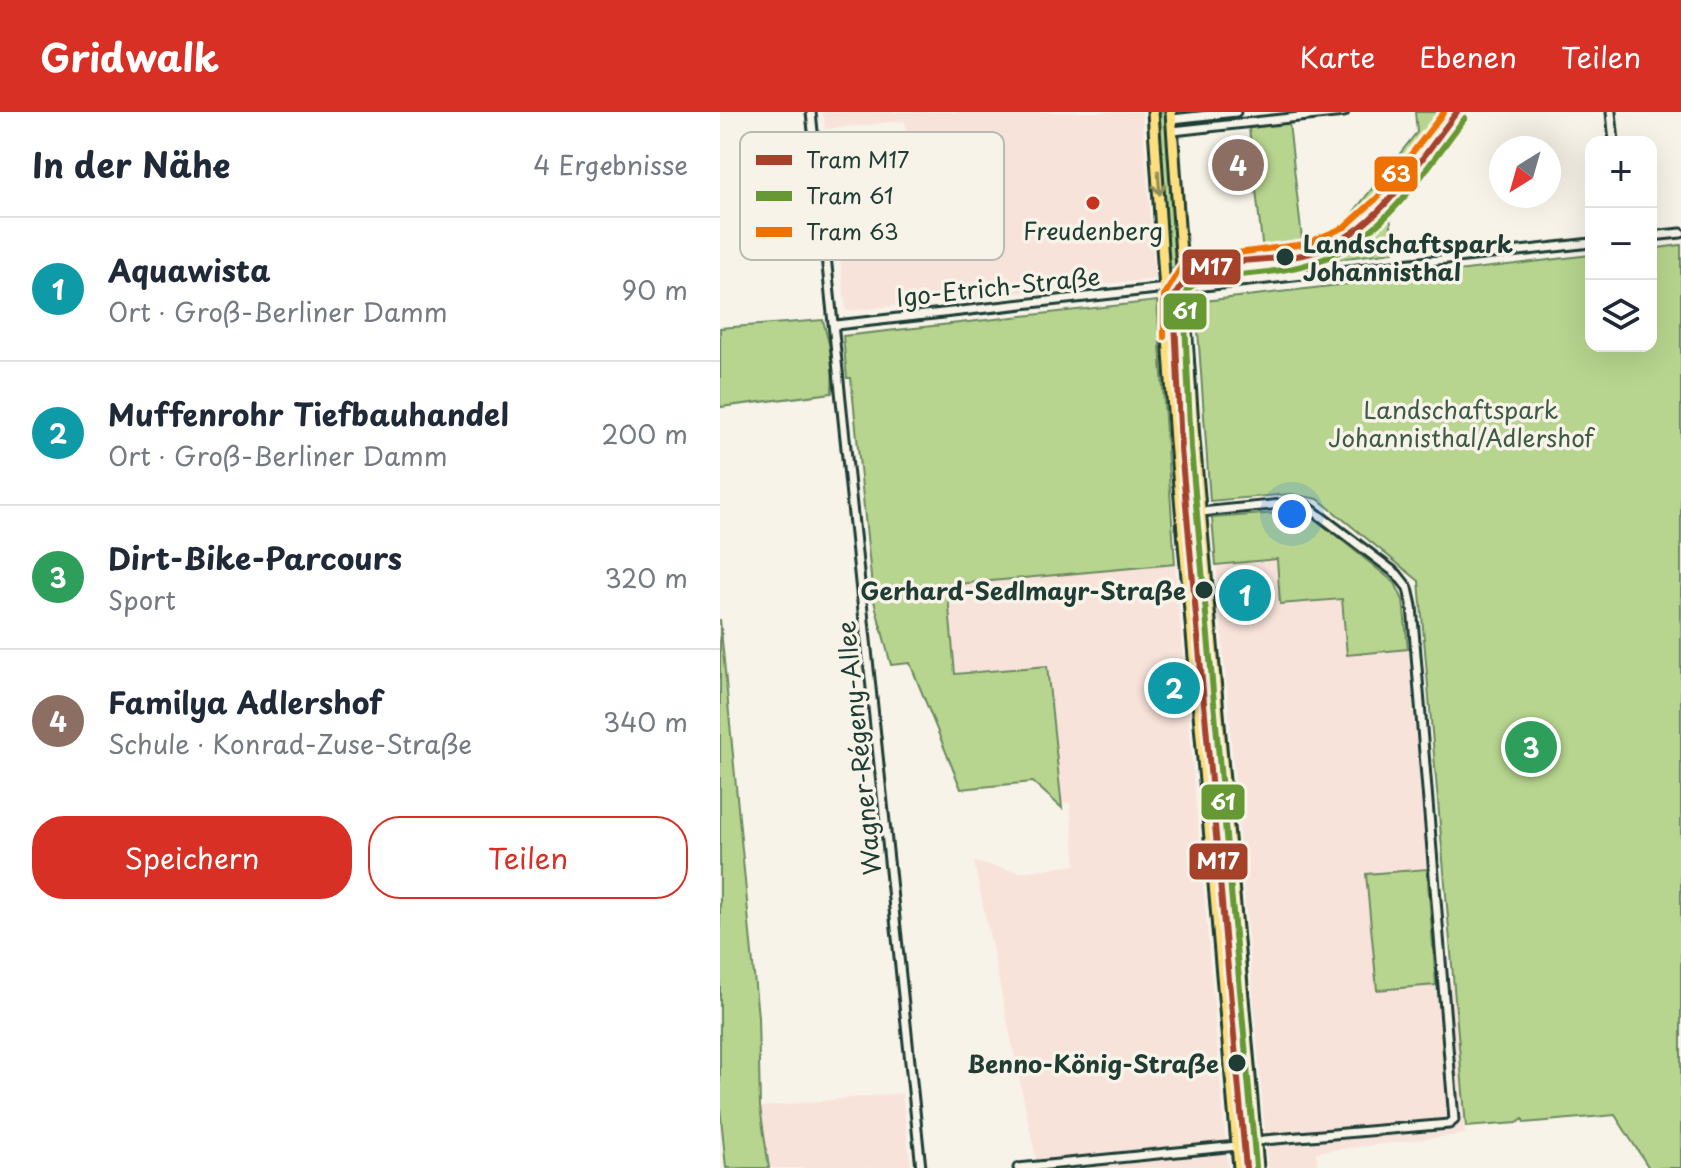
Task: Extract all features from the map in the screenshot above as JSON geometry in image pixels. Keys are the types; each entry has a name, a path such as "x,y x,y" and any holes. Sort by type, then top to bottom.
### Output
{"main road":[{"path":"1153,112 1175,441 1239,1168"},
{"path":"1172,116 1201,512 1258,1168"},
{"path":"1166,288 1186,288"}],"street":[{"name":"Wagner-Régeny-Allee","path":"811,112 813,132"},
{"path":"1172,116 1236,112"},
{"path":"1173,131 1281,115 1344,112"},
{"path":"1611,112 1613,136"},
{"path":"1657,235 1681,233"},
{"path":"1186,288 1585,244"},
{"name":"Wagner-Régeny-Allee","path":"828,260 921,1168"},
{"name":"Igo-Etrich-Straße","path":"836,325 1166,288"},
{"path":"1018,1168 1449,1124 1454,1120 1412,606 1402,578 1317,510 1291,503 1201,512"}],"shaded area":[{"path":"823,112 1142,112 1155,279 846,311 840,260 1004,260 1004,132 906,132 905,121 825,129"},
{"path":"1278,559 1342,599 1347,654 1408,649 1427,869 1366,874 1378,990 1454,984 1465,1134 1484,1132 1316,1152 1318,1168 1268,1168 1216,565"},
{"path":"1175,564 1228,1168 1038,1168 974,862 1020,872 1076,865 1070,803 1062,803 1047,666 955,674 947,584"},
{"path":"902,1093 911,1168 769,1168 760,1107"}],"green space":[{"path":"1156,112 1168,112 1181,267 1168,269"},
{"path":"1415,112 1454,112 1409,172 1375,210 1336,240 1313,250 1312,237 1336,234 1417,132"},
{"path":"1289,123 1303,248 1263,252 1249,128"},
{"path":"1389,207 1394,252 1315,262 1362,235"},
{"name":"Landschaftspark Johannisthal/Adlershof","path":"1681,245 1681,1168 1649,1168 1615,1115 1524,1123 1523,1119 1517,1123 1466,1127 1419,581 1318,499 1291,494 1210,501 1196,302 1585,256 1585,352 1657,352 1657,248"},
{"path":"1157,301 1175,564 947,585 955,674 1047,666 1062,808 1033,782 961,789 910,663 891,665 873,597 851,378 847,378 843,336"},
{"path":"823,320 833,360 832,393 720,407 720,328"},
{"path":"1174,366 1178,366 1181,383 1183,366 1186,366 1189,415 1182,416 1185,460 1188,460 1188,452 1192,452 1202,573 1190,574 1187,542 1194,541 1192,507 1184,507"},
{"path":"1289,512 1314,518 1395,583 1403,600 1408,649 1347,655 1342,599 1280,604 1277,559 1216,565 1212,518"},
{"path":"720,619 758,1017 760,1107 769,1168 726,1168 720,1107"},
{"path":"1210,658 1230,891 1227,895 1218,893 1198,664 1201,659"},
{"path":"1427,869 1436,985 1377,990 1366,874"},
{"path":"1231,902 1244,1046 1231,1043 1219,903"}],"tram line":[{"name":"63","path":"1164,337 1164,296 1181,267 1207,257 1305,244 1345,227 1377,198 1444,112"},
{"name":"M17","path":"1246,1168 1181,449 1174,298 1184,283 1197,272 1232,262 1307,254 1332,245 1354,232 1392,196 1457,112"},
{"name":"61","path":"1256,1167 1191,448 1184,300 1189,288 1202,279 1299,267 1337,253 1359,239 1399,203 1465,118"},
{"path":"1183,338 1181,368 1189,530"}],"place":[{"name":"Familya Adlershof","path":"1238,165"},
{"name":"Freudenberg","path":"1093,203"},
{"name":"Landschaftspark Johannisthal","path":"1285,257"},
{"name":"Gerhard-Sedlmayr-Straße","path":"1204,590"},
{"name":"Aquawista","path":"1245,595"},
{"name":"Muffenrohr Tiefbauhandel","path":"1174,688"},
{"name":"Dirt-Bike-Parcours","path":"1531,747"},
{"name":"Benno-König-Straße","path":"1237,1063"}]}
